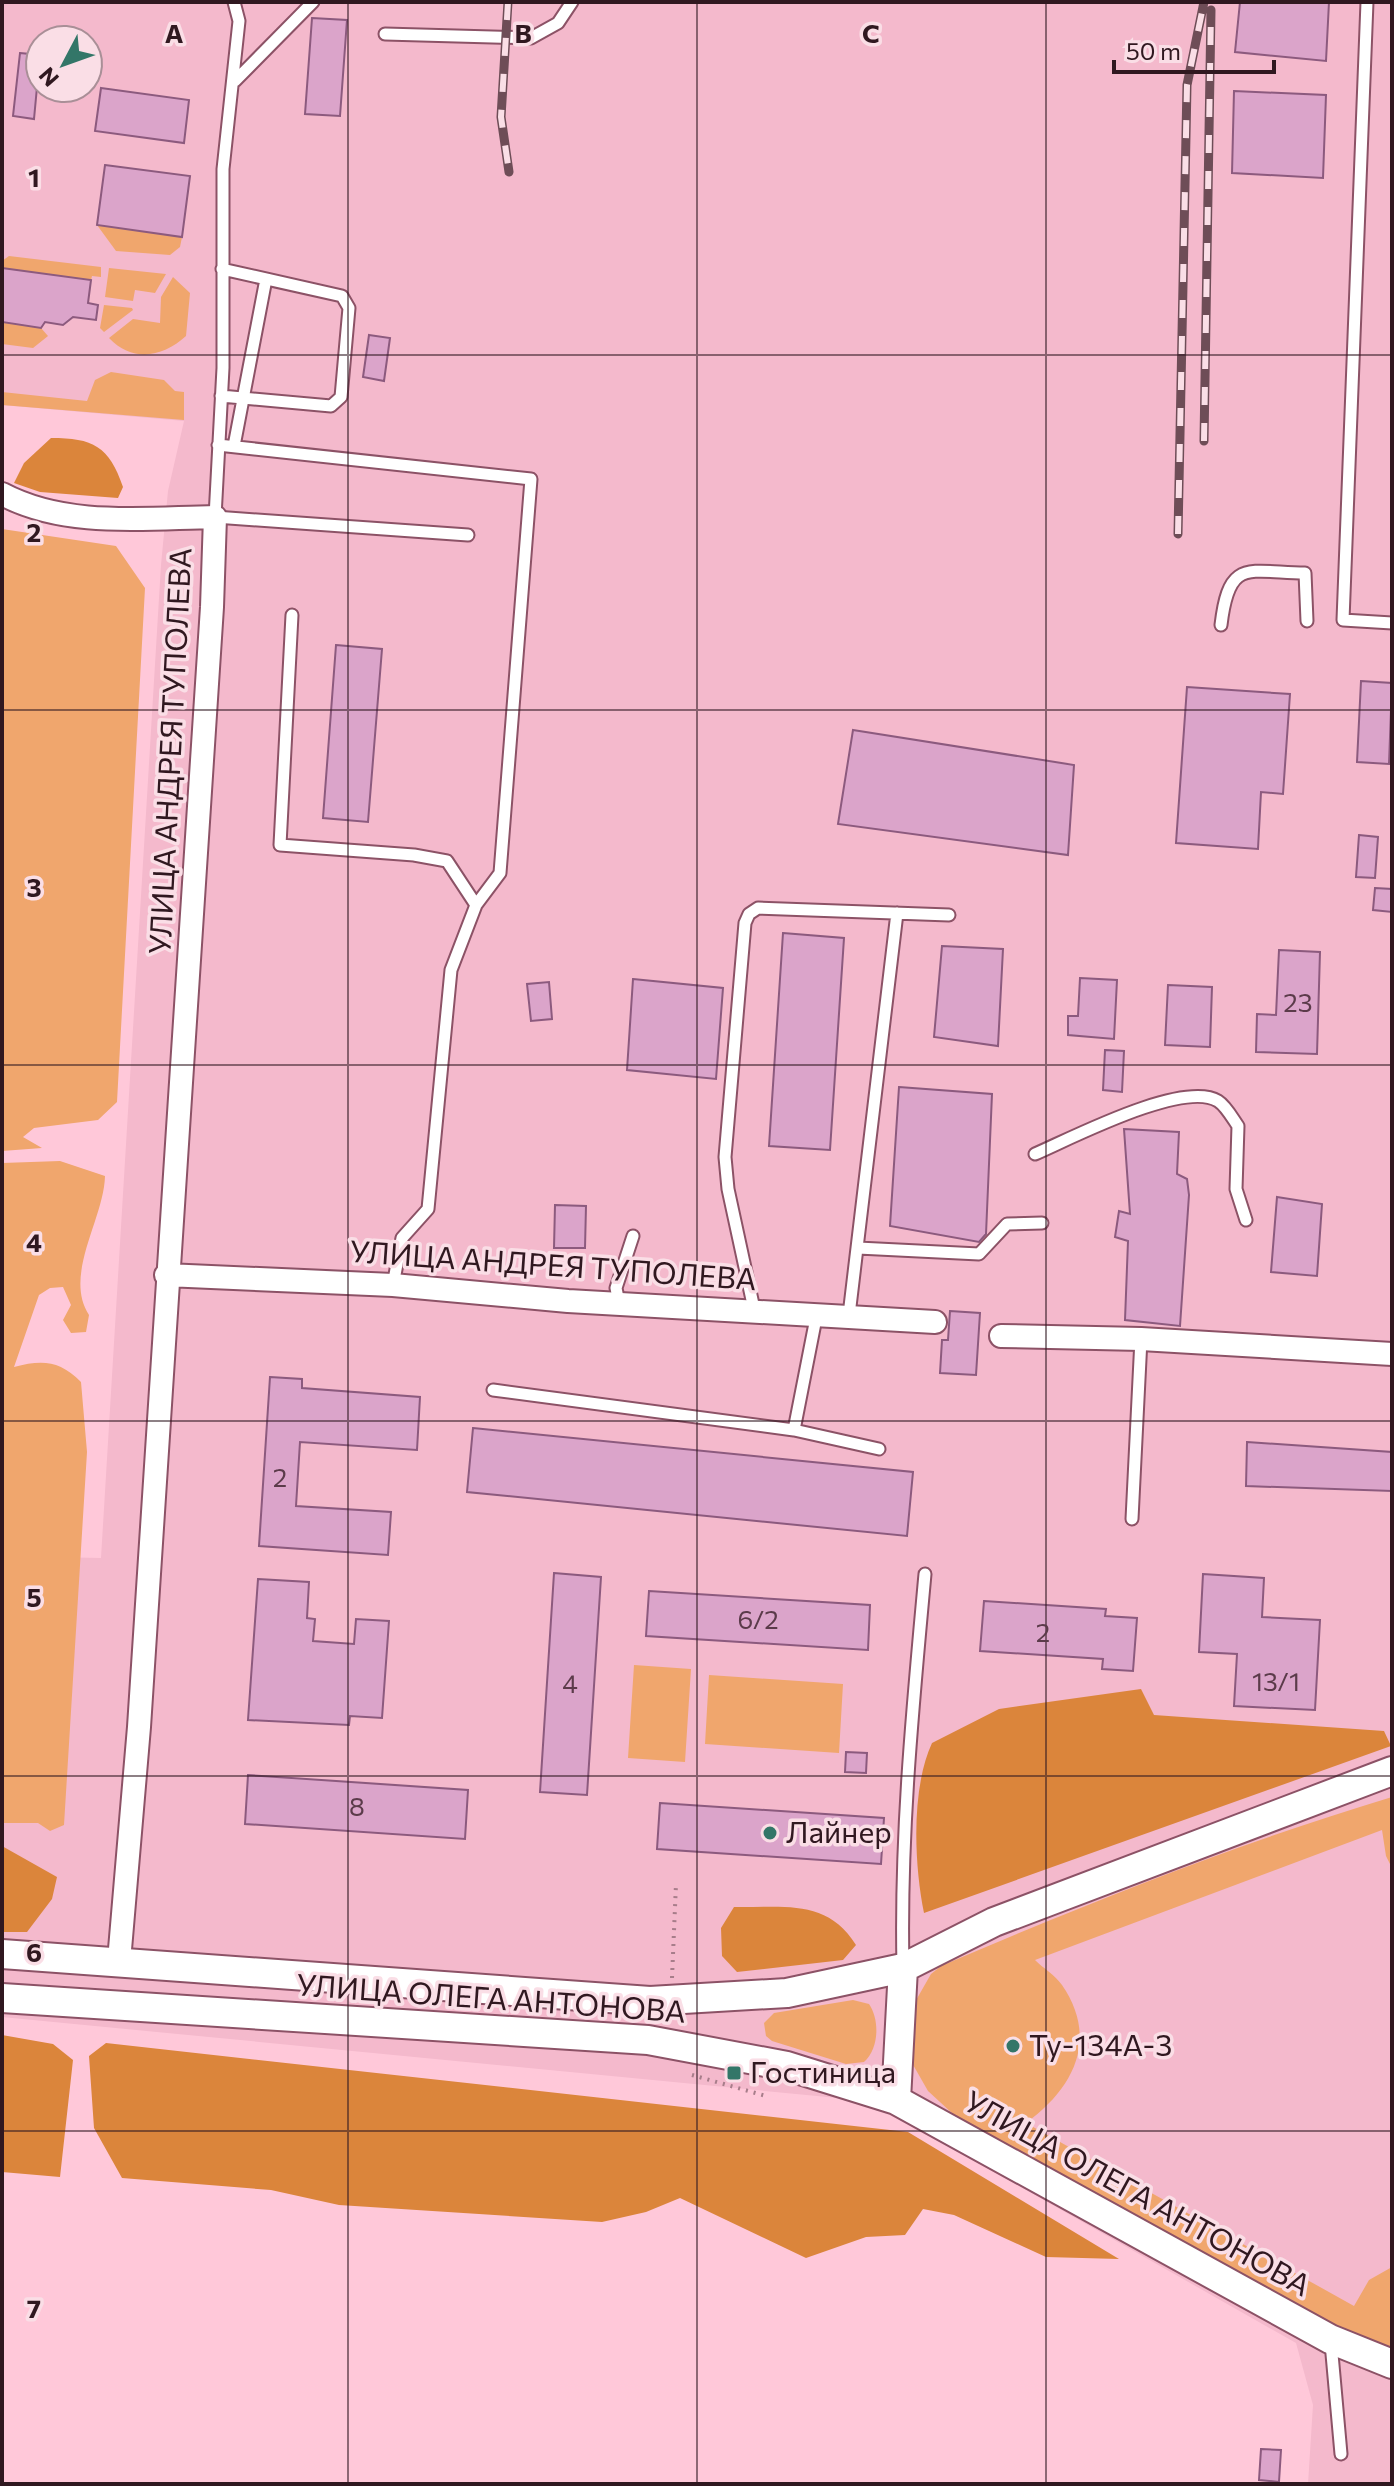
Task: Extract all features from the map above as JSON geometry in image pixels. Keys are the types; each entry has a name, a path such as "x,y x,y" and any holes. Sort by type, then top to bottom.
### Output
{"street":[{"path":"2,494 24,506 85,518 215,517"},
{"name":"УЛИЦА АНДРЕЯ ТУПОЛЕВА","path":"119,1961 139,1727 166,1275 212,607 215,517"},
{"name":"УЛИЦА АНДРЕЯ ТУПОЛЕВА","path":"166,1275 393,1285 619,1303 935,1322"},
{"path":"1001,1336 1141,1339 1392,1354"},
{"name":"УЛИЦА ОЛЕГА АНТОНОВА","path":"2,1954 650,2001 787,1993 903,1968 994,1922 1392,1771"},
{"path":"896,2100 903,1968"},
{"name":"УЛИЦА ОЛЕГА АНТОНОВА","path":"2,1998 648,2040 787,2066 896,2100 1330,2339 1392,2364"}],"lane":[{"path":"234,2 239,21 223,169 221,396 215,517 468,535"},
{"path":"234,82 313,2"},
{"path":"385,34 531,38 558,23 572,2"},
{"path":"1367,2 1343,620 1392,623"},
{"path":"221,396 331,406 341,397 348,301 342,296 222,269"},
{"path":"234,446 266,279"},
{"path":"218,445 531,479 500,873 476,905 451,970 428,1209 402,1238 393,1285"},
{"path":"1221,625 1225,590 1232,579 1245,572 1305,573 1307,621"},
{"path":"292,615 280,845 414,855 447,861 476,905"},
{"path":"754,1309 728,1189 725,1157 745,923 749,914 758,908 949,915"},
{"path":"849,1315 897,913"},
{"path":"1035,1154 1133,1112 1187,1095 1218,1101 1238,1126 1236,1189 1246,1220"},
{"path":"858,1248 979,1254 1007,1224 1042,1223"},
{"path":"619,1303 616,1288 633,1236"},
{"path":"794,1430 817,1313"},
{"path":"1132,1519 1141,1339"},
{"path":"493,1390 794,1430 879,1449"},
{"path":"903,1968 901,1894 906,1783 925,1574"},
{"path":"1330,2339 1341,2454"}],"path":[{"path":"661,1982 672,1982 676,1884"},
{"path":"689,2074 766,2096"}],"shaded area":[{"path":"2,2 1392,2 1392,2484 1308,2484 1313,2405 1296,2343 869,2101 2,2017 2,1556 101,1558 161,565 168,491 184,421 2,405"},
{"path":"97,225 182,237 180,247 170,255 116,251"},
{"path":"9,256 101,267 101,277 92,276 91,280 2,268 2,261"},
{"path":"109,268 166,274 155,293 135,290 133,301 105,297"},
{"path":"173,277 190,293 186,336 168,349 148,354 128,351 109,338 133,319 160,323 161,297"},
{"path":"104,305 133,310 104,332 100,328"},
{"path":"2,322 41,328 48,336 33,348 2,344"},
{"path":"111,372 164,380 175,391 184,392 184,420 2,405 2,392 87,401 95,380"},
{"path":"51,438 89,443 105,453 123,487 118,498 40,492 14,483 24,463"},
{"path":"2,529 116,546 145,588 117,1102 98,1120 34,1128 23,1137 42,1148 2,1151"},
{"path":"60,1161 105,1176 82,1265 82,1299 89,1315 86,1332 71,1333 63,1320 71,1305 63,1287 50,1288 39,1295 14,1367 33,1363 50,1364 65,1369 81,1382 87,1452 64,1825 50,1831 38,1823 2,1823 2,1163"},
{"path":"634,1665 691,1669 685,1762 628,1758"},
{"path":"709,1675 843,1684 839,1753 705,1744"},
{"path":"1141,1689 1154,1715 1384,1731 1391,1746 924,1913 916,1826 920,1782 932,1743 999,1709"},
{"path":"1392,1797 1392,1868 1386,1856 1382,1830 1035,1960 1059,1981 1073,2005 1079,2024 1080,2043 1068,2078 1043,2109 1026,2123 1354,2306 1369,2280 1392,2267 1392,2357 953,2114 928,2091 912,2063 915,2002 931,1974 941,1966 1164,1875"},
{"path":"2,1846 57,1877 52,1899 27,1932 2,1932"},
{"path":"734,1907 786,1907 818,1913 832,1919 856,1945 843,1960 737,1972 722,1956 721,1928"},
{"path":"853,2000 869,2004 875,2018 873,2050 864,2062 846,2064 772,2041 766,2036 764,2023 774,2013"},
{"path":"2,2035 53,2044 73,2060 60,2177 2,2172"},
{"path":"106,2043 908,2132 1119,2259 1046,2257 954,2215 923,2209 905,2235 866,2237 806,2258 680,2198 646,2212 602,2222 339,2205 271,2190 122,2178 94,2128 89,2056"}],"building":[{"path":"1240,2 1329,2 1326,61 1235,52"},
{"path":"312,18 347,20 340,116 305,114"},
{"path":"20,53 24,53 24,104 35,104 34,119 13,116"},
{"path":"104,88 189,100 184,143 95,131 99,104 104,104"},
{"path":"1234,91 1326,95 1323,178 1232,173"},
{"path":"105,165 190,176 182,237 97,225"},
{"path":"2,268 91,280 88,303 98,305 96,320 73,317 63,325 45,322 41,328 2,322"},
{"path":"369,335 390,338 384,381 363,377"},
{"path":"336,645 382,649 368,822 323,818"},
{"path":"1361,681 1392,683 1389,764 1357,762"},
{"path":"1187,687 1290,694 1283,794 1261,792 1258,849 1176,843"},
{"path":"853,730 1074,765 1068,855 838,824"},
{"path":"1359,835 1378,837 1375,878 1356,877"},
{"path":"1375,888 1392,889 1392,912 1373,910"},
{"path":"783,933 844,938 830,1150 769,1146"},
{"path":"942,946 1003,949 998,1046 934,1037"},
{"path":"1279,950 1320,952 1317,1054 1256,1052 1257,1014 1276,1015"},
{"path":"1080,978 1117,980 1114,1039 1068,1035 1068,1016 1078,1016"},
{"path":"633,979 723,988 716,1079 627,1070"},
{"path":"549,982 552,1019 531,1021 527,984"},
{"path":"1168,985 1212,987 1210,1047 1165,1045"},
{"path":"1105,1050 1124,1051 1122,1092 1103,1090"},
{"path":"899,1087 992,1094 986,1234 979,1242 890,1226"},
{"path":"1124,1129 1179,1132 1177,1174 1187,1179 1189,1195 1180,1326 1125,1320 1128,1241 1115,1237 1119,1211 1130,1214"},
{"path":"1277,1197 1322,1204 1317,1276 1271,1272"},
{"path":"555,1205 586,1206 585,1248 554,1248"},
{"path":"950,1311 980,1313 976,1375 940,1373 942,1340 948,1340"},
{"path":"270,1377 302,1379 302,1388 420,1397 417,1450 300,1442 296,1506 391,1512 388,1555 259,1546"},
{"path":"473,1428 913,1472 907,1536 467,1492"},
{"path":"1247,1442 1392,1452 1392,1491 1246,1486"},
{"path":"554,1573 601,1577 587,1795 540,1792"},
{"path":"1203,1574 1264,1578 1262,1617 1320,1620 1315,1710 1234,1706 1237,1654 1199,1652"},
{"path":"258,1579 309,1582 307,1618 315,1619 313,1641 354,1644 356,1619 389,1621 382,1718 350,1716 349,1725 248,1720"},
{"path":"649,1591 870,1605 868,1650 646,1636"},
{"path":"984,1601 1106,1609 1105,1616 1137,1618 1133,1671 1102,1669 1103,1659 980,1651"},
{"path":"846,1752 867,1753 866,1773 845,1772"},
{"path":"248,1775 468,1790 465,1839 245,1824"},
{"name":"Лайнер","path":"660,1803 884,1818 881,1864 657,1849"},
{"path":"1261,2449 1281,2450 1279,2482 1259,2480"}],"railway":[{"path":"508,2 501,117 509,172"},
{"path":"1178,534 1187,85 1204,2"},
{"path":"1204,441 1211,10"}],"place":[{"name":"Лайнер","path":"770,1833"},
{"name":"Ту-134А-3","path":"1013,2046"},
{"name":"Гостиница","path":"734,2073"}]}
